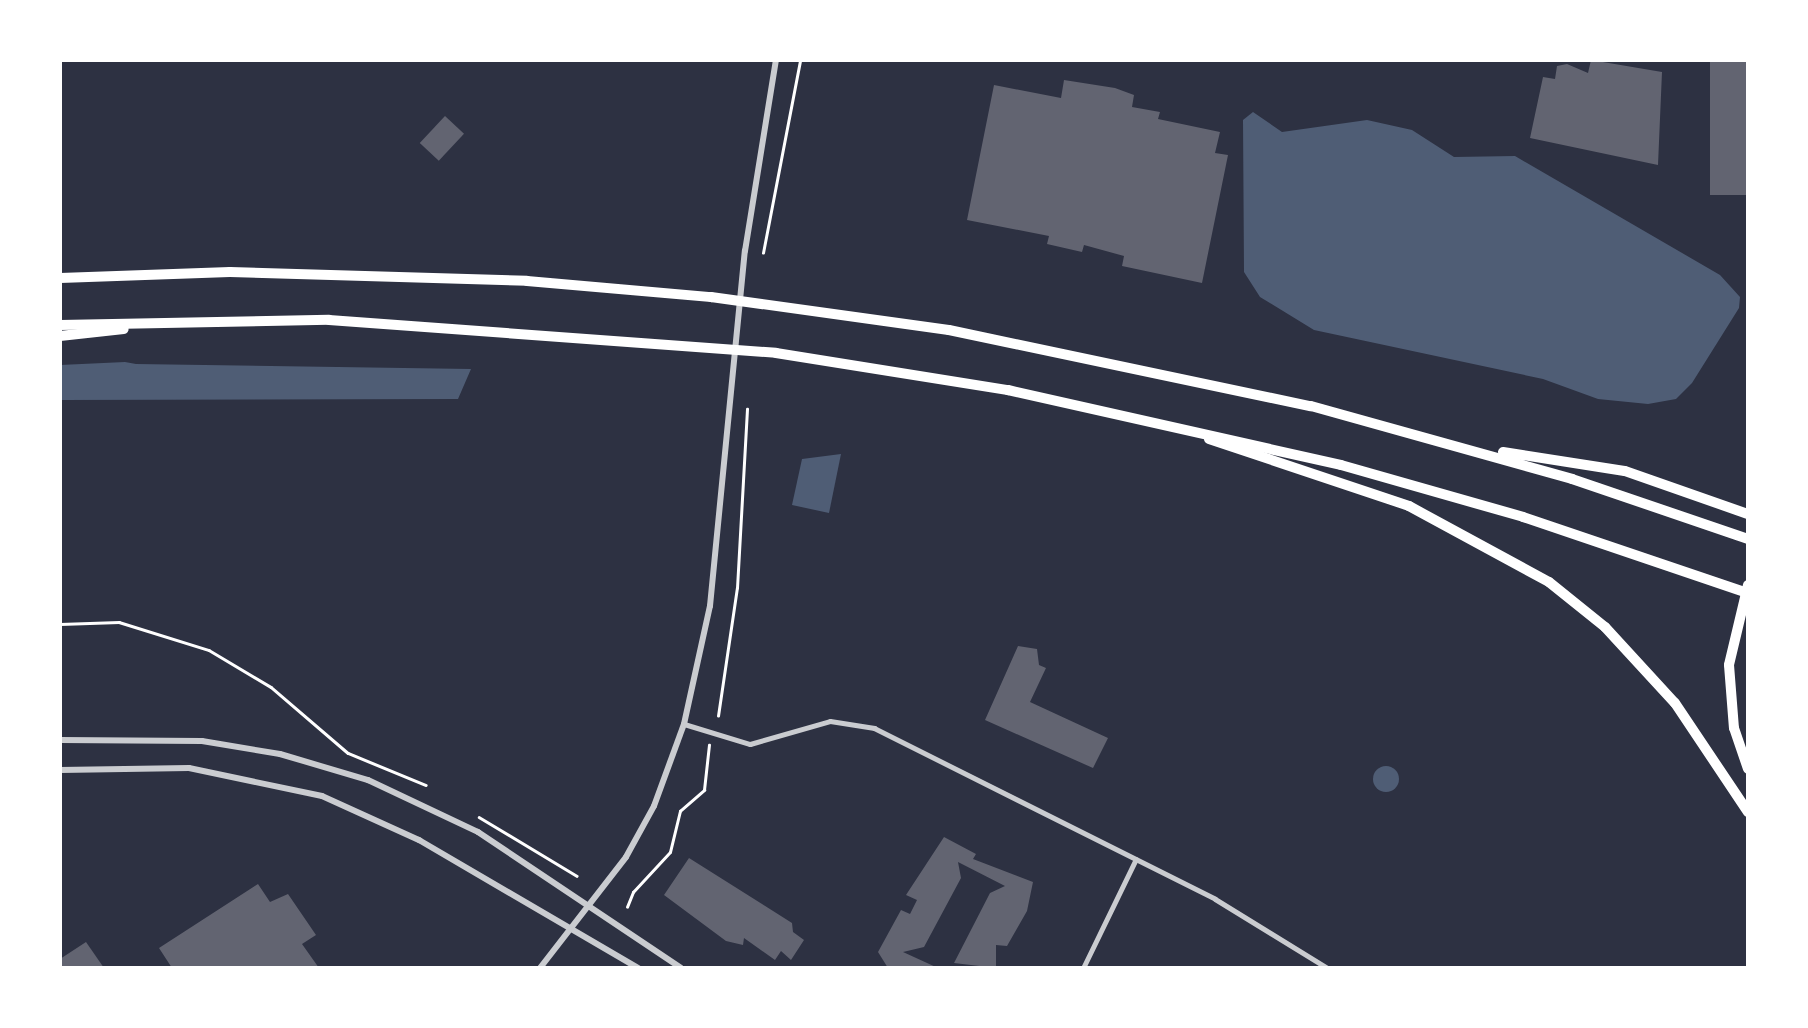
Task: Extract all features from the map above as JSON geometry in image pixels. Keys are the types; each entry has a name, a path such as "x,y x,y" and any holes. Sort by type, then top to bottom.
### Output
{"highway":[{"path":"60,278 391,274 712,297 1096,357 1462,446 1748,539"},
{"path":"60,325 200,320 452,326 776,353 1156,421 1523,517 1748,594"},
{"path":"60,336 200,320"},
{"path":"1156,421 1409,506 1550,582 1604,627 1675,703 1748,812"},
{"path":"1462,446 1624,471 1748,514"},
{"path":"1748,585 1729,666 1734,728 1748,768"}],"street":[{"path":"540,968 591,908 654,806 684,724 710,606 745,251 776,60"},
{"path":"684,724 750,744 830,721 862,724 1136,859 1327,968"},
{"path":"60,740 202,741 324,766 464,824 680,968"},
{"path":"60,770 172,766 304,790 398,829 638,968"},
{"path":"1083,968 1136,859"}],"path":[{"path":"763,253 800,60"},
{"path":"718,716 737,588 747,409"},
{"path":"60,624 119,622 208,650 271,686 348,753 426,785"},
{"path":"627,907 632,892 670,852 680,811 704,790 709,745"},
{"path":"479,817 577,876"}],"water":[{"path":"1253,112 1282,132 1367,120 1412,130 1454,157 1515,156 1720,275 1740,297 1739,308 1692,383 1676,399 1648,404 1598,399 1543,379 1314,330 1260,297 1244,272 1243,120"},
{"path":"125,362 471,369 458,399 60,400 60,365"},
{"path":"841,454 829,513 792,505 802,459"},
{"path":"1386,766 1395,770 1399,779 1395,788 1386,792 1377,788 1373,779 1377,770"}],"building":[{"path":"1591,60 1662,72 1658,165 1530,138 1543,77 1555,79 1557,66 1567,64 1588,73"},
{"path":"1710,60 1748,60 1748,195 1710,195"},
{"path":"1064,80 1115,88 1134,95 1132,107 1160,112 1158,119 1220,132 1215,153 1228,155 1202,283 1122,266 1124,256 1084,245 1082,252 1047,244 1049,236 967,220 994,85 1061,98"},
{"path":"445,116 464,134 439,161 420,143"},
{"path":"1018,646 1037,649 1039,665 1046,668 1030,702 1108,738 1093,768 985,720"},
{"path":"944,837 976,854 973,859 1033,882 1027,911 1007,946 996,945 996,968 954,963 990,893 1005,886 958,862 961,878 924,947 903,952 938,968 888,968 878,952 901,910 910,914 917,900 906,895"},
{"path":"689,858 792,923 793,932 804,940 791,960 781,951 775,960 744,938 743,945 726,941 664,895"},
{"path":"258,884 270,902 288,894 316,935 302,944 319,968 172,968 159,948"},
{"path":"86,942 104,968 60,968 60,959"}]}
